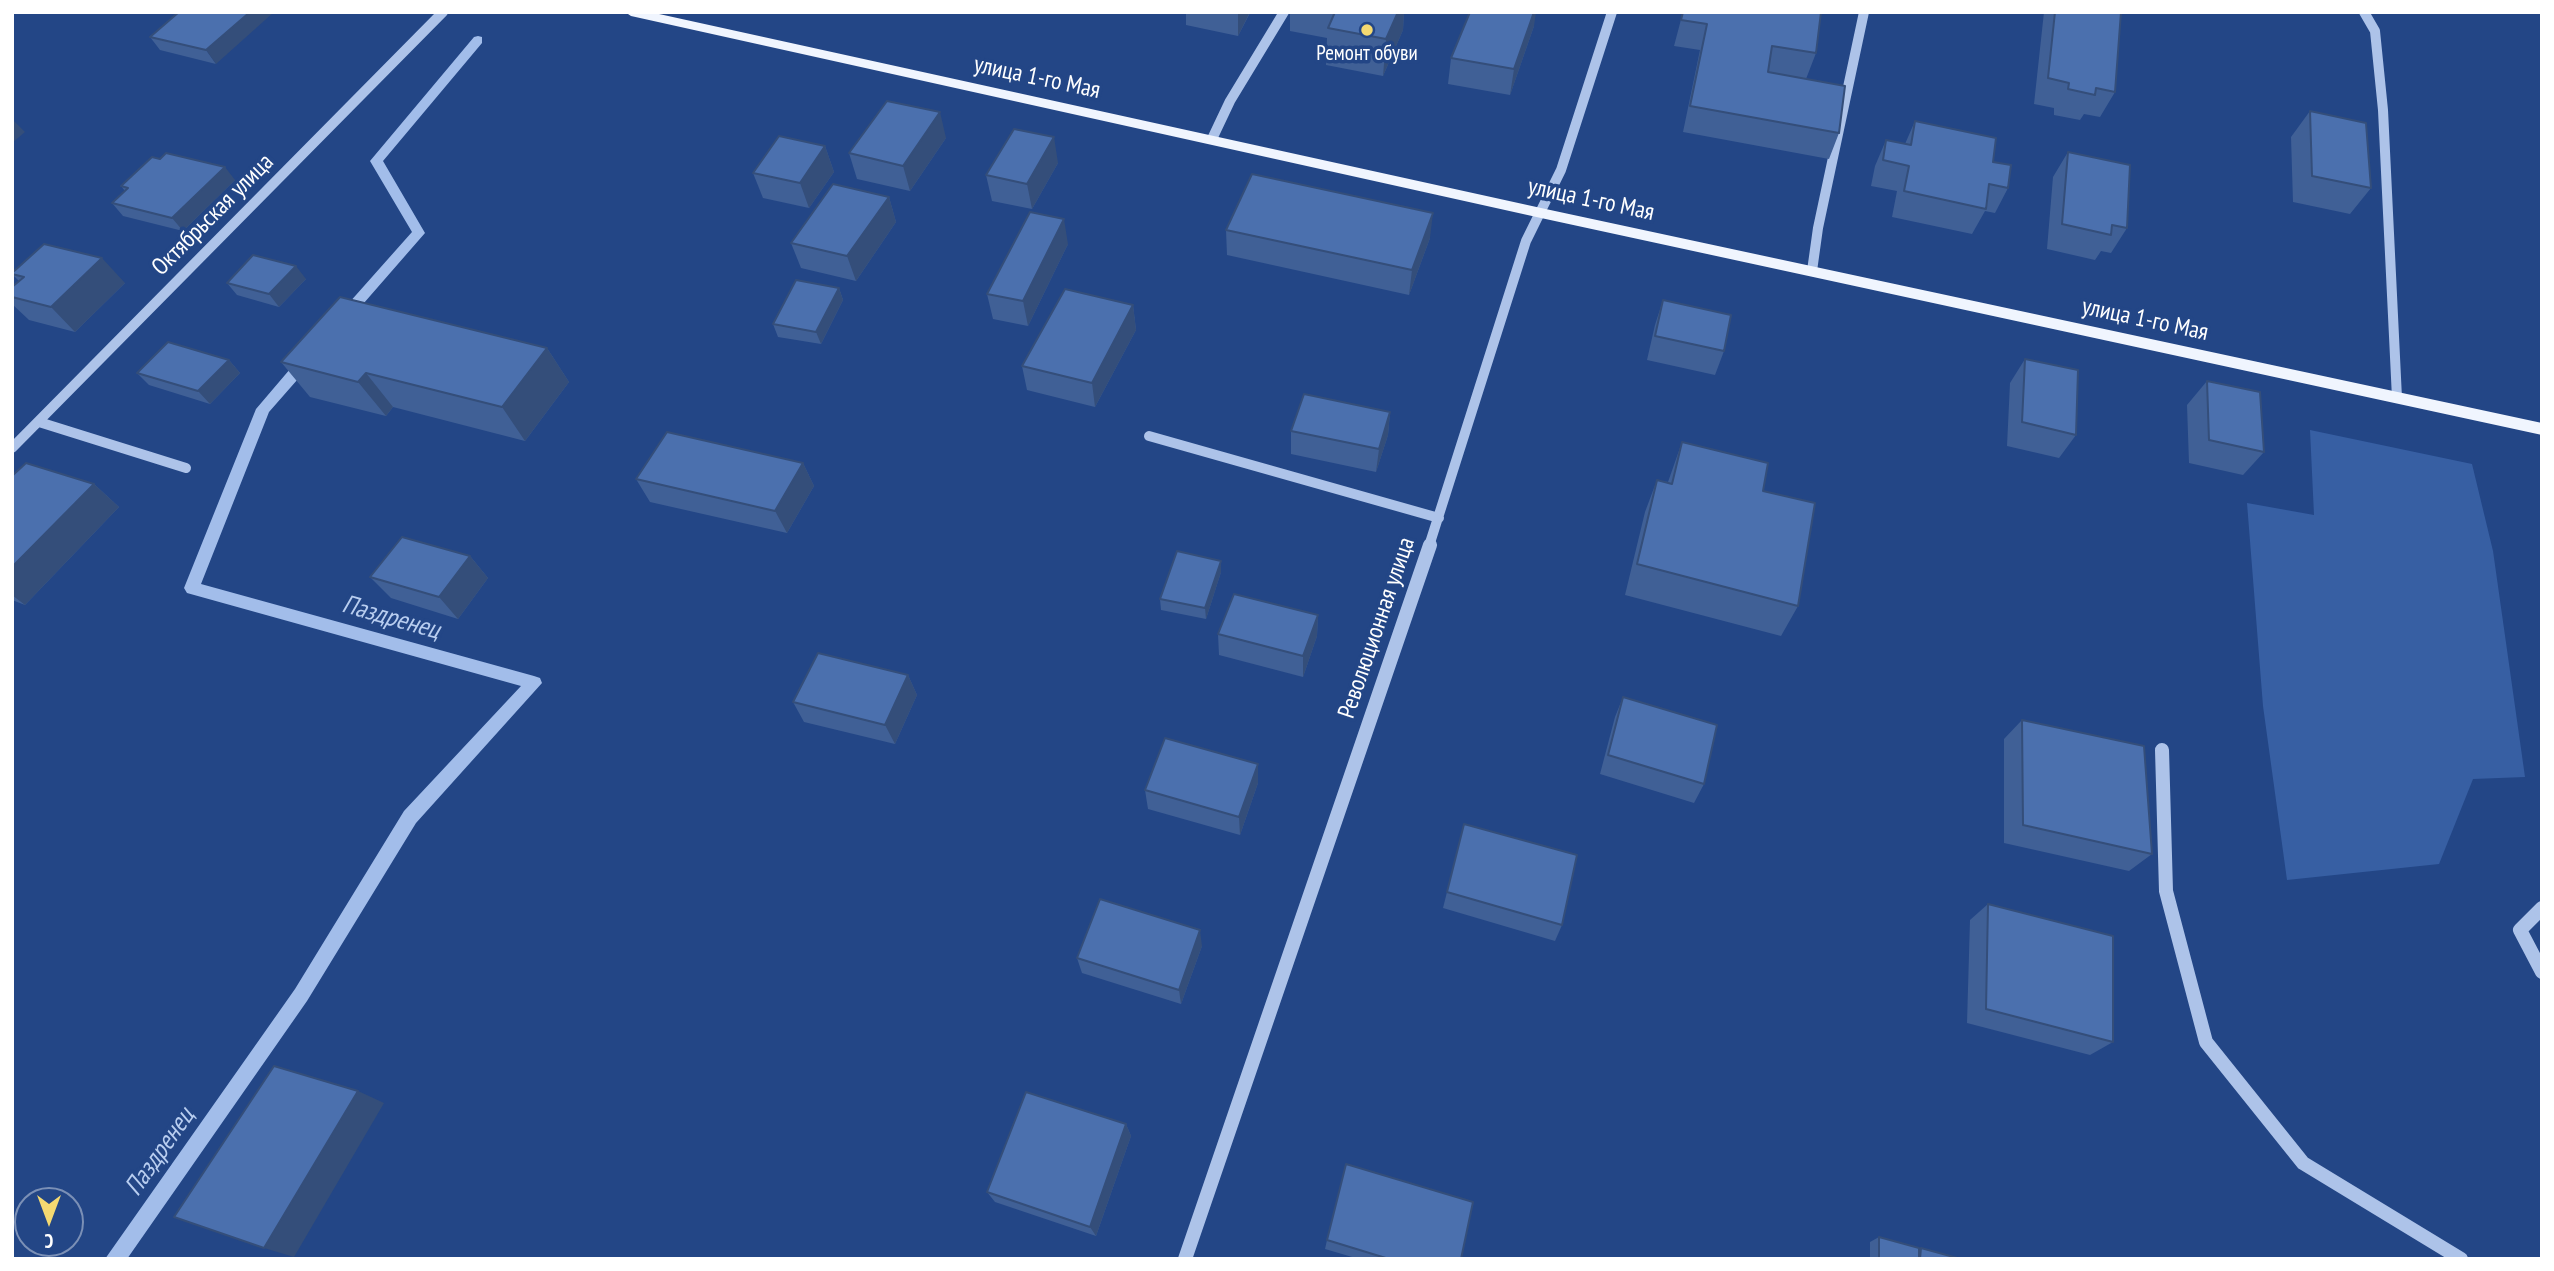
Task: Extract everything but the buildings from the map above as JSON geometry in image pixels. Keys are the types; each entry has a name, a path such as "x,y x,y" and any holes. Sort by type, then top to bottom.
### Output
{"main road":[{"name":"улица 1-го Мая","path":"631,12 1541,213 2542,429"}],"street":[{"name":"Октябрьская улица","path":"12,448 443,12"},
{"path":"1212,139 1230,101 1284,12"},
{"name":"Революционная улица","path":"1185,1259 1439,517 1526,241 1562,170 1612,12"},
{"path":"1812,271 1818,228 1864,12"},
{"path":"2364,12 2375,31 2383,110 2397,398"},
{"path":"39,422 186,468"},
{"path":"1149,436 1439,517"},
{"path":"2162,750 2166,891 2206,1042 2303,1163 2460,1259"},
{"path":"2542,908 2520,930 2542,972"}],"shaded area":[{"path":"2310,430 2472,464 2493,551 2525,777 2473,779 2439,864 2287,880 2263,706 2247,503 2314,515"}],"waterway":[{"name":"Паздренец","path":"345,316 419,233 376,161 478,40"},
{"name":"Паздренец","path":"115,1259 301,995 410,817 534,683 192,588 263,409 307,359"}],"place":[{"name":"Ремонт обуви","path":"1367,30"}]}
